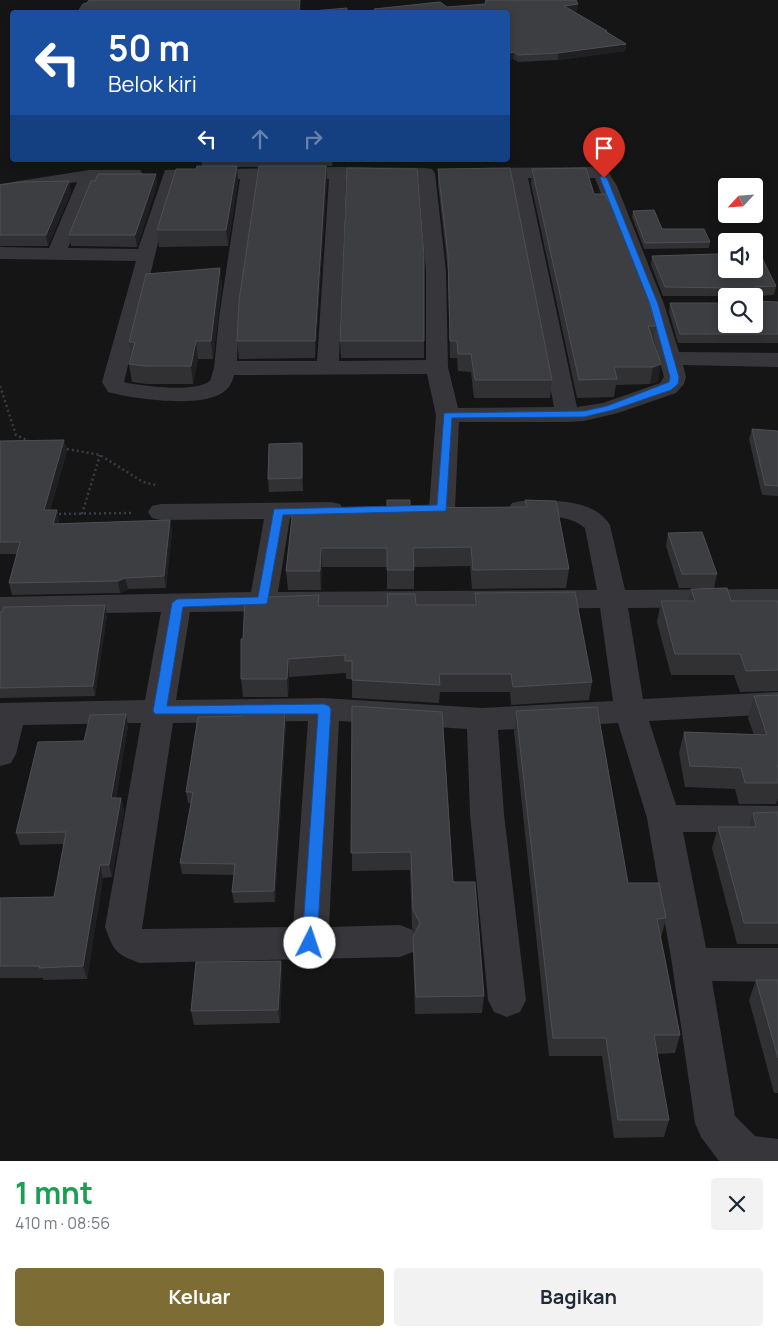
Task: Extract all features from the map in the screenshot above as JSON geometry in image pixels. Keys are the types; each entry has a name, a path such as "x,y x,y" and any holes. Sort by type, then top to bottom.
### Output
{"street":[{"path":"173,167 113,382 116,387 135,392 208,392 217,388 222,380 229,318 264,169"},
{"path":"0,189 70,176 173,167 348,168 441,173 592,172 601,174 645,256 663,304 669,358 675,377 673,384 668,388 610,408 584,414 448,415"},
{"path":"328,368 348,168"},
{"path":"441,173 436,271 437,367 448,415 447,452 443,477 454,508 575,511 589,516 597,525 613,600 630,712 664,818 691,964 716,1123 726,1138 740,1152 756,1159 778,1160"},
{"path":"518,173 567,415"},
{"path":"56,254 89,175"},
{"path":"0,253 147,255"},
{"path":"669,358 778,360"},
{"path":"224,368 437,367"},
{"path":"161,512 355,510"},
{"path":"263,601 278,512"},
{"path":"0,606 263,601 778,598"},
{"path":"177,603 123,927 128,940 140,948 400,941"},
{"path":"0,754 5,714 324,709 482,719 778,703"},
{"path":"310,943 324,709"},
{"path":"482,719 487,814 507,1000"},
{"path":"664,818 778,819"},
{"path":"691,964 778,965"}],"path":[{"path":"0,386 16,435 32,443"},
{"path":"54,447 76,452 100,454 143,482 164,487"},
{"path":"82,514 100,454"},
{"path":"45,514 161,512"}],"building":[{"path":"89,0 300,0 299,10 79,10 83,4"},
{"path":"486,0 576,0 578,4 564,6 626,44 558,53 518,55 514,52 510,53 510,10 374,9 440,2 447,7 485,4"},
{"path":"347,8 347,10 324,10"},
{"path":"197,166 237,166 226,230 157,230 176,169 196,169"},
{"path":"259,166 326,166 315,341 237,341 239,301"},
{"path":"347,168 417,169 424,255 424,341 340,341"},
{"path":"510,168 552,380 475,380 471,354 458,354 457,341 450,341 448,254 438,169"},
{"path":"586,168 594,194 605,194 608,201 610,201 645,288 656,326 648,326 661,364 653,367 614,367 617,379 579,380 532,169"},
{"path":"98,174 156,174 135,235 69,235 91,181 95,181"},
{"path":"69,181 46,235 0,235 0,185 19,182"},
{"path":"654,210 662,229 704,229 710,242 645,243 633,211"},
{"path":"718,254 718,278 763,278 763,260 776,286 755,288 665,287 652,256"},
{"path":"220,268 211,341 196,341 191,366 129,364 135,342 129,342 146,274"},
{"path":"763,301 778,302 778,334 680,334 670,303 718,303 718,333 763,333"},
{"path":"752,429 778,431 778,486 765,485"},
{"path":"64,440 44,510 57,510 53,524 170,520 164,576 125,578 118,581 9,583 20,542 0,542 0,441"},
{"path":"302,443 302,478 268,479 269,444"},
{"path":"387,500 410,500 410,508 527,507 525,500 556,501 569,569 473,570 471,547 413,548 414,570 387,570 387,548 321,548 320,571 286,571 293,509 387,508"},
{"path":"702,532 717,574 682,574 668,533"},
{"path":"727,588 731,601 778,601 778,670 746,671 740,654 675,654 661,601 695,601 691,589"},
{"path":"575,592 592,682 513,687 511,674 439,674 440,685 352,680 352,661 345,661 345,655 288,659 287,679 241,679 241,639 243,639 245,598 319,595 318,606 388,606 387,594 415,594 416,605 476,605 475,593"},
{"path":"105,605 93,686 0,688 0,612 2,612 4,607"},
{"path":"778,695 778,783 745,783 741,768 690,766 684,732 767,735 754,696"},
{"path":"352,706 442,712 453,882 475,882 484,996 416,997 413,937 420,923 413,910 411,852 351,853"},
{"path":"597,707 628,883 659,883 666,918 657,919 680,1035 654,1035 669,1120 618,1120 606,1038 553,1038 516,711"},
{"path":"285,712 274,891 232,892 235,864 180,863 193,792 186,792 198,717 242,716 242,713"},
{"path":"126,714 111,798 121,798 109,865 100,865 83,966 39,968 40,966 0,966 0,898 54,897 66,832 16,833 38,742 84,741 90,715"},
{"path":"778,812 778,923 744,923 718,827 756,827 753,813"},
{"path":"281,961 278,1010 191,1011 196,962"},
{"path":"756,980 778,980 778,1058"}],"route":[{"path":"310,943 324,709 160,711 177,603 263,601 278,512 442,508 448,415 584,414 610,408 668,388 673,384 675,377 654,304 604,178"}]}
